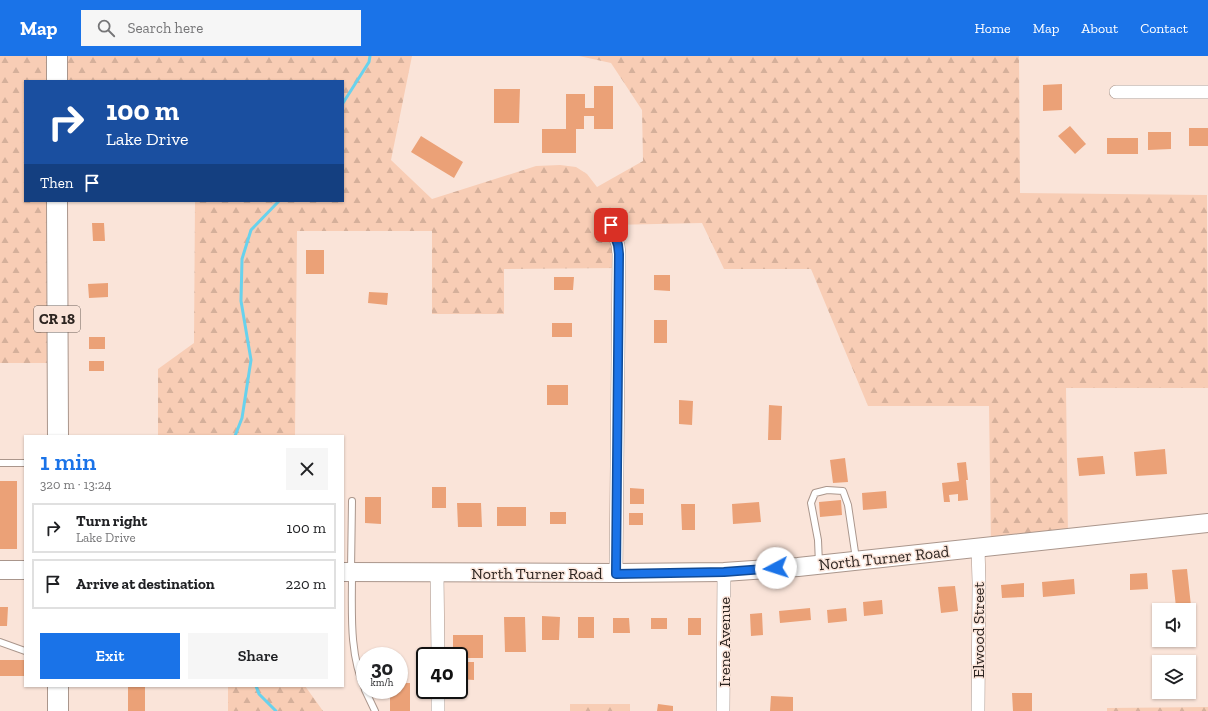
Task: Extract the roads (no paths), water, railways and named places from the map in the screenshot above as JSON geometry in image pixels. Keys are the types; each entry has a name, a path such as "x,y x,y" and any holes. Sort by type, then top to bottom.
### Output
{"main road":[{"path":"57,56 57,80"},
{"name":"CR 18","path":"57,202 58,435"},
{"path":"58,687 58,711"}],"street":[{"path":"1116,92 1208,92"},
{"path":"610,222 618,245 619,254 616,574"},
{"name":"North Turner Road","path":"349,572 616,574 724,572 856,561 1208,523"},
{"name":"Elwood Street","path":"978,548 978,711"},
{"path":"0,570 24,570"},
{"name":"Irene Avenue","path":"723,711 724,572"},
{"path":"437,573 438,647"},
{"path":"438,699 438,711"}],"lane":[{"path":"0,463 24,463"},
{"path":"819,564 818,540 811,503 814,493 827,490 843,491 848,505 856,561"},
{"path":"352,501 349,572 353,638 356,657"},
{"path":"0,642 24,651"},
{"path":"369,699 375,711"}],"waterway":[{"path":"344,101 369,62 370,56"},
{"path":"235,435 242,418 251,360 241,301 242,259 251,230 278,202"},
{"path":"256,687 259,694 276,711"}]}
